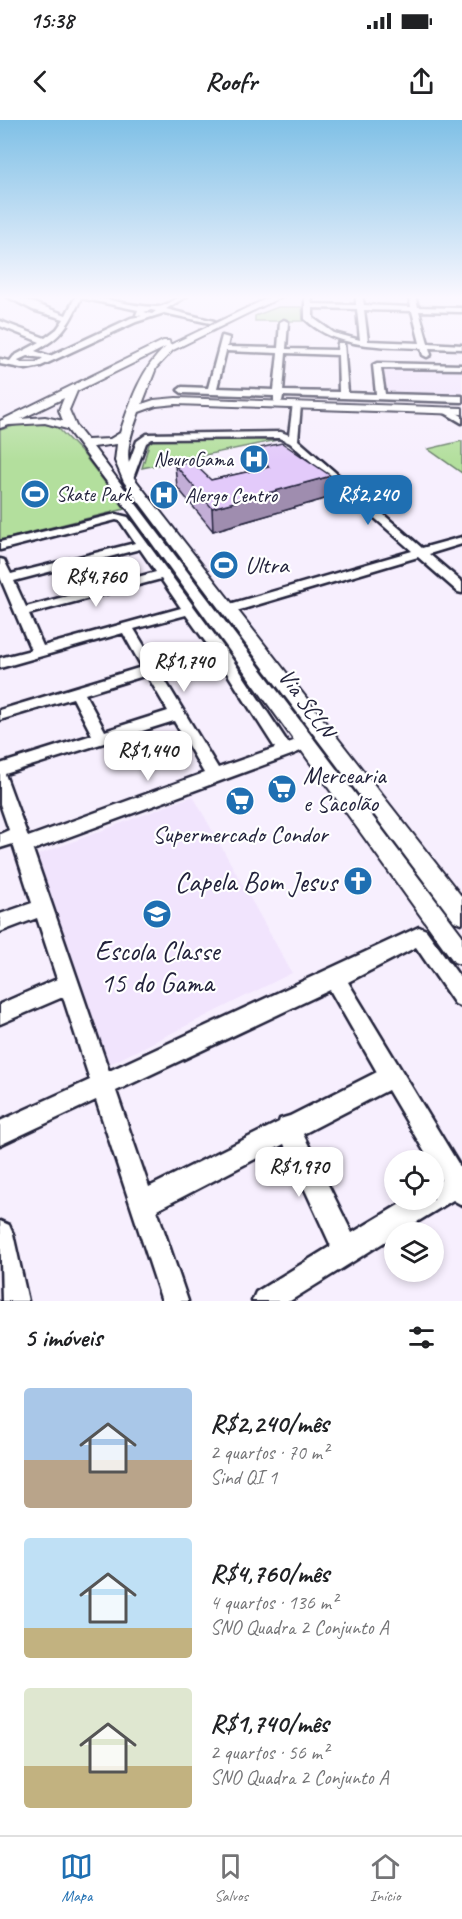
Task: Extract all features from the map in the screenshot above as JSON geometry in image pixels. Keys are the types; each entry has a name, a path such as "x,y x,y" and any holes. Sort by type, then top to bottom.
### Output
{"main road":[{"path":"0,426 148,351"},
{"path":"124,363 142,364 151,369 157,359 166,351"},
{"name":"Via SCLN","path":"151,369 126,435 121,459 136,500 307,742 462,954"},
{"path":"143,388 153,396 176,401"},
{"path":"71,427 64,410 72,390"},
{"path":"135,411 154,403 176,401 278,399 296,405 462,411"},
{"path":"0,426 35,420 71,427"},
{"name":"Via SCLN","path":"71,427 228,609 462,914"},
{"path":"85,444 112,442 126,435"},
{"path":"384,849 399,846 406,840"},
{"path":"401,871 410,863 423,862"}],"street":[{"path":"19,359 33,366 43,351"},
{"path":"0,359 19,359 43,351"},
{"path":"44,351 60,354 66,351"},
{"path":"213,391 223,351"},
{"path":"278,399 282,351"},
{"path":"285,351 341,353 344,396"},
{"path":"426,351 430,366"},
{"path":"381,397 376,366 462,367"},
{"path":"182,390 213,391 278,399 344,396 462,399"},
{"path":"293,441 296,405"},
{"path":"448,411 462,420"},
{"path":"128,479 142,441 156,434 272,434 293,441 462,589"},
{"path":"0,546 116,517 126,520 225,659 285,751"},
{"path":"228,609 462,540"},
{"path":"7,579 142,545"},
{"path":"83,560 101,591"},
{"path":"0,563 39,652"},
{"path":"21,612 164,574"},
{"path":"0,663 188,610"},
{"path":"126,627 215,777"},
{"path":"0,715 151,669"},
{"path":"77,692 102,739"},
{"path":"0,770 177,714"},
{"path":"14,840 215,777 307,742"},
{"path":"0,779 14,840 44,907 175,1301"},
{"path":"0,923 44,907"},
{"path":"0,1133 334,978 419,936 462,997"},
{"path":"334,978 459,1189 444,1195"},
{"path":"0,1014 69,984"},
{"path":"142,1204 288,1127 392,1076"},
{"path":"288,1127 347,1251"},
{"path":"265,1301 414,1210"},
{"path":"0,1234 4,1272 15,1301"}],"shaded area":[{"path":"380,367 462,370 462,396 383,393"},
{"name":"Escola Classe 15 do Gama","path":"193,796 292,973 108,1065 35,856"}],"green space":[{"path":"31,421 57,427 84,455 125,509 0,540 0,430"},
{"path":"266,435 282,439 142,468 151,437"},
{"path":"462,441 462,473 428,449"}],"building":[{"path":"282,443 331,476 212,508 175,465 191,461 211,480 269,467 251,450"}],"place":[{"name":"NeuroGama","path":"254,459"},
{"name":"Skate Park","path":"35,494"},
{"name":"Alergo Centro","path":"164,495"},
{"name":"Ultra","path":"224,565"},
{"name":"Mercearia e Sacolão","path":"282,789"},
{"name":"Supermercado Condor","path":"240,801"},
{"name":"Capela Bom Jesus","path":"358,881"},
{"name":"Escola Classe 15 do Gama","path":"157,914"}]}
